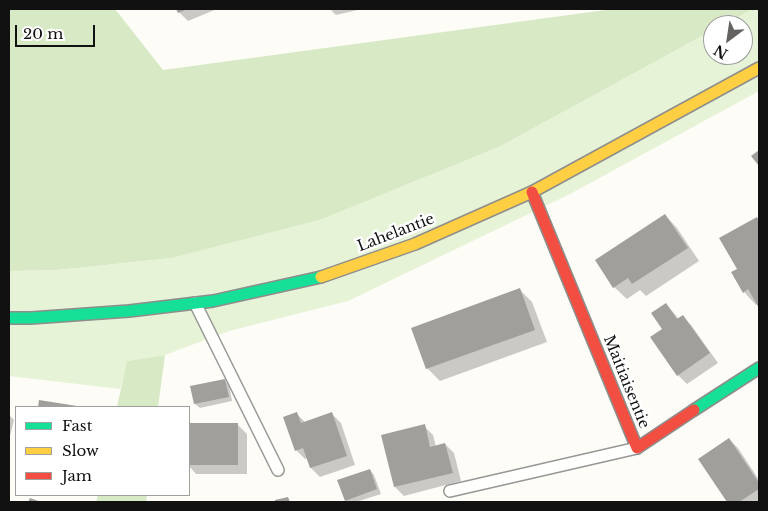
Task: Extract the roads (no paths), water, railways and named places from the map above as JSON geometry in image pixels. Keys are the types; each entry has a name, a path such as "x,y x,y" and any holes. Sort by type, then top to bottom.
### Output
{"main road":[{"name":"Lahelantie","path":"9,318 128,311 195,303 323,276 415,244 532,192 759,68"},
{"name":"Maitiaisentie","path":"532,192 637,448 759,368"}],"lane":[{"path":"195,303 278,470"},
{"path":"450,491 637,448"}]}
